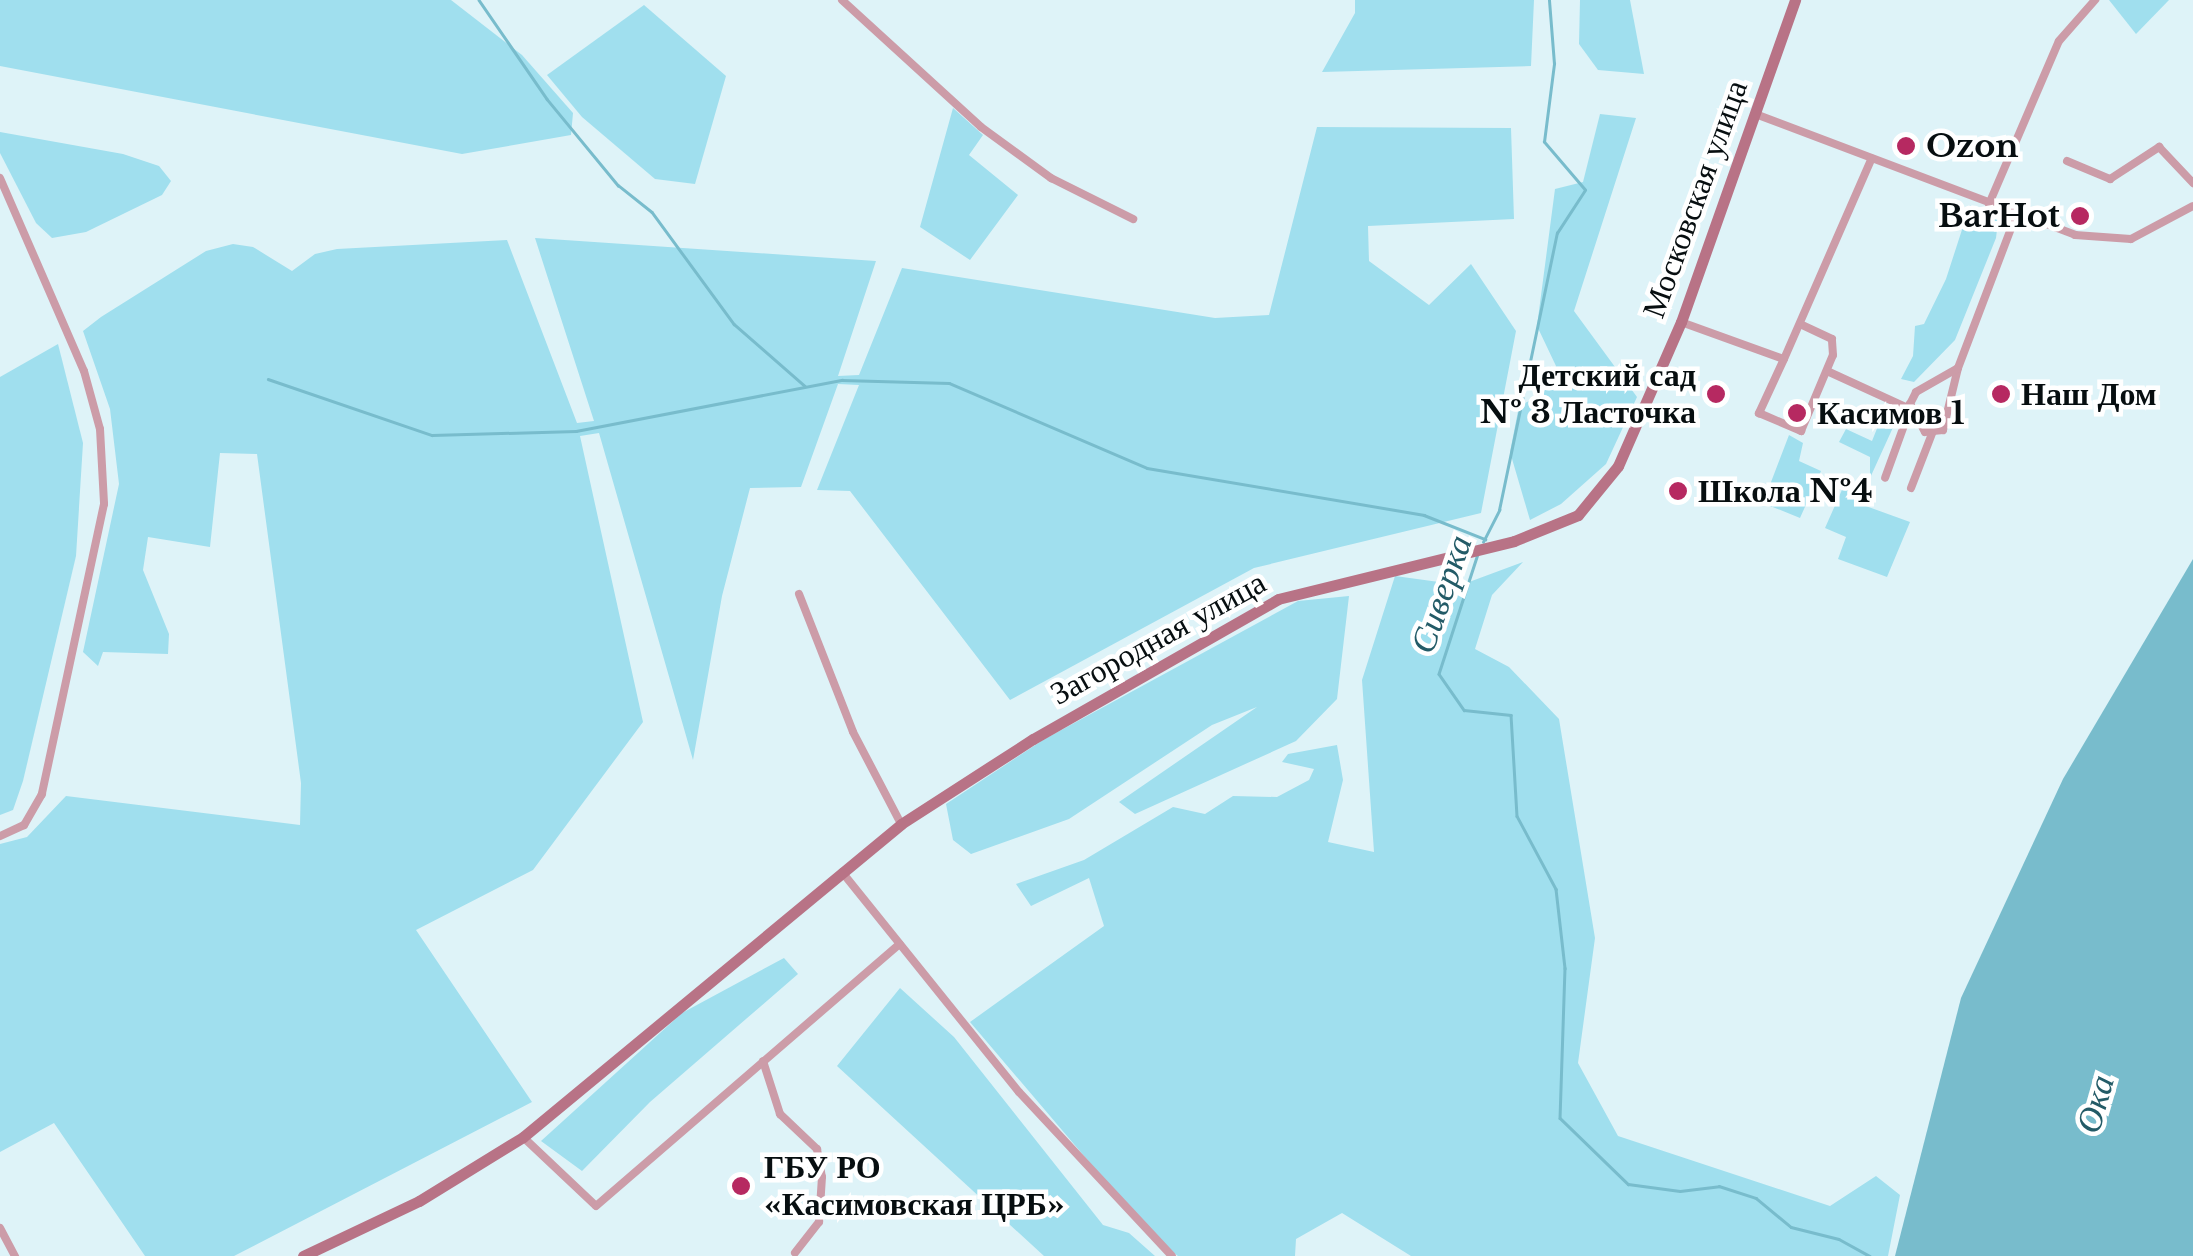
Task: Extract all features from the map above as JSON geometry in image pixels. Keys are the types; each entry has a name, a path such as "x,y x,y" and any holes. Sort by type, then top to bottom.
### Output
{"main road":[{"name":"Московская улица","path":"1578,516 1618,466 1681,322 1758,116 1795,0"},
{"name":"Загородная улица","path":"304,1256 418,1200 523,1137 901,824 1033,739 1278,599 1514,541 1578,516"}],"street":[{"path":"842,0 981,127 1051,178 1134,219"},
{"path":"1989,204 2059,41 2095,0"},
{"path":"1758,116 2016,215 2110,242 2154,230 2193,206"},
{"path":"2067,161 2110,179 2159,147 2193,183"},
{"path":"1800,324 1832,339 1827,371 1801,431 1760,413 1872,158"},
{"path":"0,178 84,371 100,429 104,504 42,794 24,826 0,836"},
{"path":"1827,371 1910,408 1925,432 1944,430 1958,368 2016,215"},
{"path":"1681,322 1784,359"},
{"path":"1885,478 1916,392 1958,368"},
{"path":"1911,488 1934,431"},
{"path":"799,594 854,732 901,824"},
{"path":"842,872 1019,1092 1172,1256"},
{"path":"523,1137 596,1206 899,944"},
{"path":"763,1061 780,1114 817,1149 819,1222 796,1253"},
{"path":"0,1228 15,1256"}],"shaded area":[{"path":"0,0 451,0 522,55 573,113 571,135 462,154 0,66"},
{"path":"1355,0 1534,0 1531,66 1322,72 1355,13"},
{"path":"1580,0 1630,0 1644,74 1598,70 1579,44"},
{"path":"2109,0 2169,0 2136,34"},
{"path":"644,5 726,76 695,184 655,179 582,117 547,75"},
{"path":"953,108 983,135 969,155 1018,195 970,260 920,227"},
{"path":"1600,114 1636,118 1574,311 1637,397 1606,464 1561,504 1530,520 1510,452 1519,406 1543,394 1556,366 1537,326 1555,189 1583,182"},
{"path":"1317,127 1511,128 1514,219 1368,226 1369,261 1429,305 1471,264 1516,331 1481,513 1254,568 1010,700 850,491 817,490 859,385 838,384 801,487 750,488 722,596 693,760 599,433 580,436 643,722 533,870 416,930 532,1102 234,1256 145,1256 54,1123 0,1152 0,844 27,837 66,796 300,825 301,783 257,454 220,453 210,547 148,537 143,570 169,634 168,654 103,652 98,666 83,652 119,484 110,409 83,331 206,251 233,244 253,247 292,271 315,254 337,249 507,240 577,423 594,421 535,238 876,261 838,376 859,375 902,268 1215,318 1269,315"},
{"path":"0,132 123,154 159,166 171,181 162,195 86,232 52,238 36,223 0,153"},
{"path":"1970,205 1998,221 1996,238 1955,340 1914,382 1901,379 1913,356 1915,326 1924,324 1946,279"},
{"path":"58,344 83,443 76,556 23,781 13,810 0,815 0,377"},
{"path":"1886,406 1900,412 1870,478 1870,457 1839,442 1846,429 1872,441"},
{"path":"1789,435 1803,443 1799,461 1821,471 1800,518 1763,503"},
{"path":"1845,483 1866,493 1863,505 1910,522 1887,577 1838,559 1846,537 1825,528"},
{"path":"1523,562 1492,595 1475,649 1509,667 1559,719 1595,938 1578,1063 1618,1136 1830,1206 1876,1176 1900,1195 1888,1256 1411,1256 1342,1213 1296,1239 1295,1256 1178,1256 1153,1237 970,1022 1104,926 1089,878 1031,906 1016,884 1084,860 1173,807 1205,814 1233,796 1277,797 1309,780 1314,769 1282,762 1288,754 1337,745 1343,780 1328,842 1374,852 1362,680 1395,576 1461,585"},
{"path":"1349,596 1337,699 1296,741 1135,814 1119,802 1257,707 1212,725 1069,819 971,854 953,840 946,804 1043,740 1298,601"},
{"path":"784,958 798,974 650,1102 582,1171 541,1141 682,1013"},
{"path":"900,988 954,1037 1103,1225 1129,1233 1155,1256 1044,1256 837,1066"}],"water":[{"name":"Ока","path":"2193,559 2193,1256 1895,1256 1961,998 2063,779"}],"waterway":[{"path":"479,0 547,99 618,185 652,212 734,324 805,386"},
{"name":"Сиверка","path":"1483,542 1499,510 1557,233 1585,190 1544,142 1554,64 1549,0"},
{"path":"268,379 432,435 576,431 842,380 949,383 1147,468 1424,515 1485,539"},
{"name":"Сиверка","path":"1478,554 1439,674 1464,710 1511,715 1517,816 1556,889 1565,968 1560,1118 1628,1184 1680,1191 1719,1186 1756,1198 1791,1227 1839,1239 1870,1256"}],"place":[{"name":"Ozon","path":"1906,146"},
{"name":"BarHot","path":"2080,216"},
{"name":"Детский сад № 3 Ласточка","path":"1716,394"},
{"name":"Наш Дом","path":"2001,394"},
{"name":"Касимов 1","path":"1797,413"},
{"name":"Школа №4","path":"1678,491"},
{"name":"ГБУ РО «Касимовская ЦРБ»","path":"741,1186"}]}
